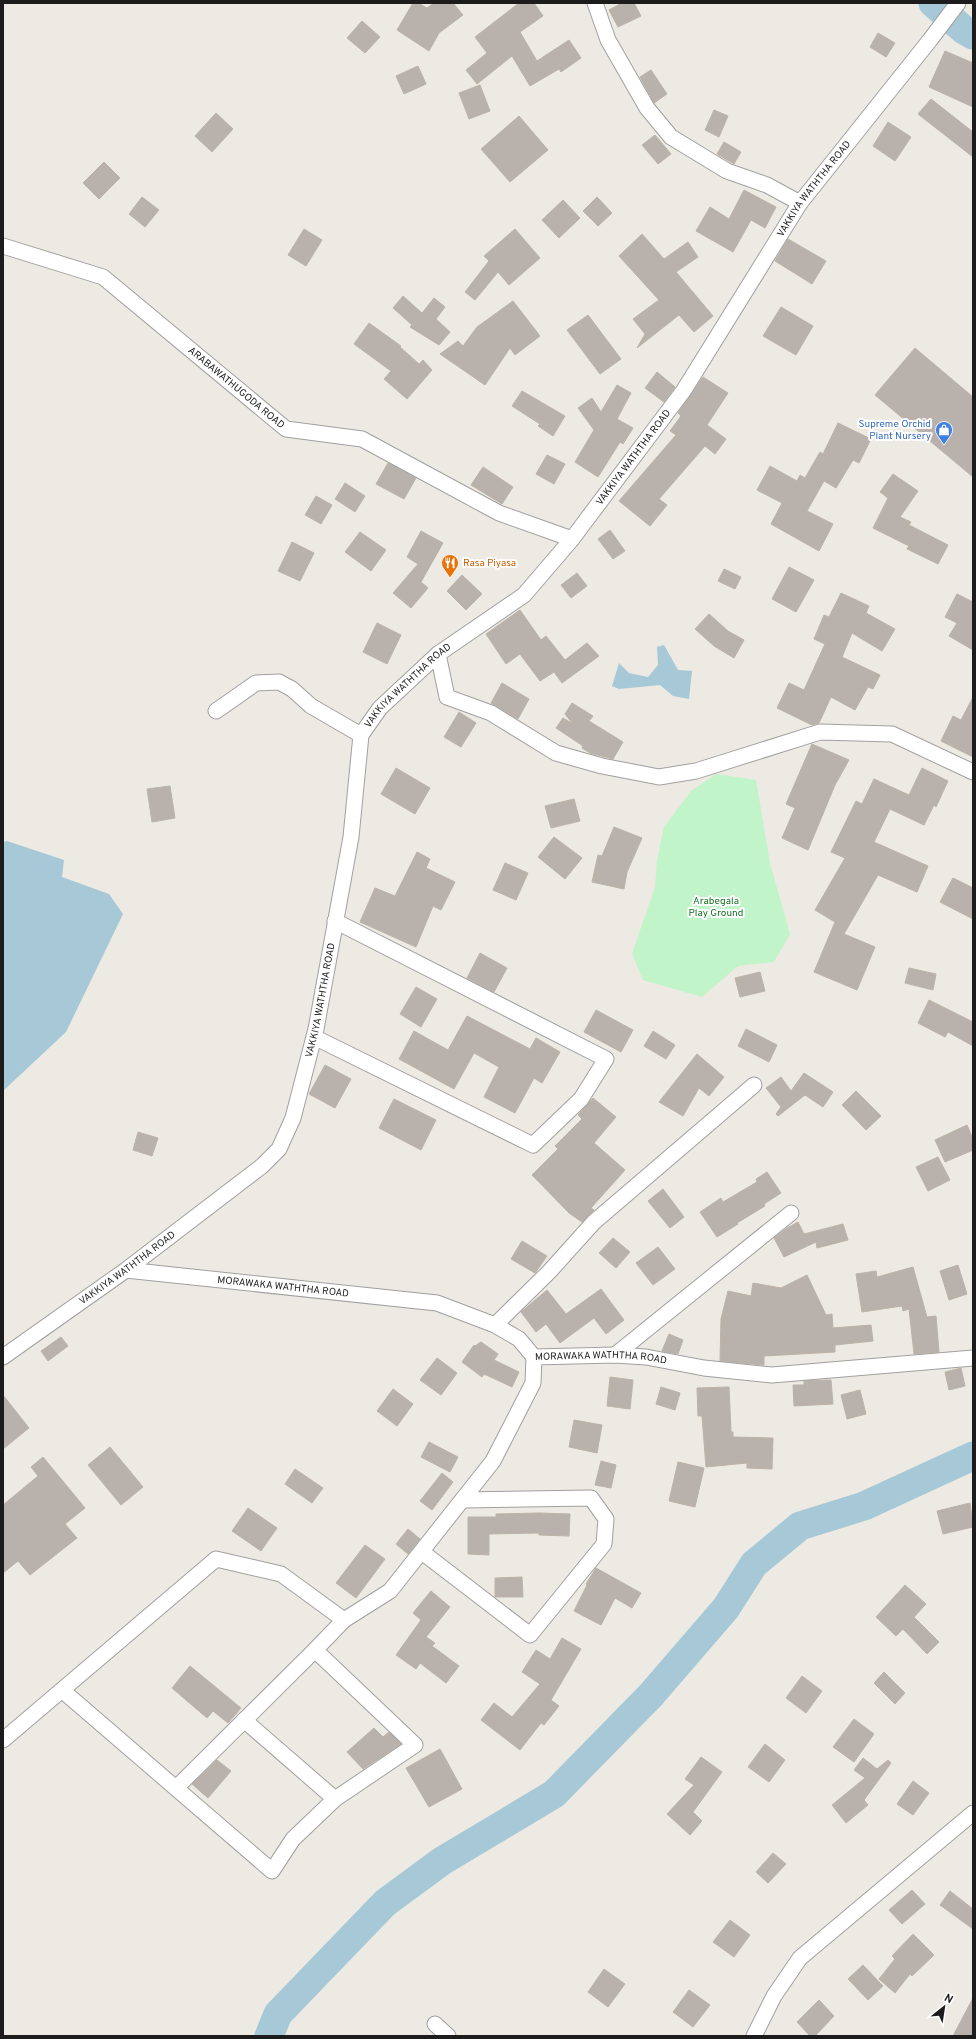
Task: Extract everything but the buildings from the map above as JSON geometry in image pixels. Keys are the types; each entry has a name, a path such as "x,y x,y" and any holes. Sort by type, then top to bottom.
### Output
{"street":[{"path":"595,3 608,40 643,101 671,137 727,171 767,185 800,204"},
{"name":"VAKKIYA WATHTHA ROAD","path":"3,1357 126,1270 262,1166 279,1149 293,1118 314,1037 351,837 361,735 380,708 438,654 524,595 572,539 684,390 800,204 958,3"},
{"name":"ARABAWATHUGODA ROAD","path":"3,246 103,277 286,429 362,439 499,513 572,539"},
{"path":"438,654 447,696 491,713 556,753 602,766 659,778 696,771 820,732 892,734 973,772"},
{"path":"216,711 256,683 279,682 292,689 311,706 361,735"},
{"path":"314,1037 533,1145 581,1099 606,1059 335,920"},
{"path":"495,1325 549,1272 594,1222 754,1085"},
{"path":"615,1355 791,1213"},
{"name":"MORAWAKA WATHTHA ROAD","path":"126,1270 438,1303 495,1325 519,1339 534,1357 615,1355 646,1357 704,1368 772,1375 973,1358"},
{"path":"176,1788 344,1620 390,1591 493,1461 533,1383 534,1357"},
{"path":"422,1552 530,1635 604,1544 606,1519 591,1498 463,1500"},
{"path":"3,1740 216,1559 281,1574 344,1620"},
{"path":"63,1690 272,1870 293,1839 335,1799 415,1745 315,1650"},
{"path":"244,1720 335,1799"},
{"path":"754,2036 774,1996 800,1958 973,1813"},
{"path":"435,2024 448,2036"}],"green space":[{"name":"Arabegala Play Ground","path":"716,774 756,780 770,863 790,934 774,962 738,966 702,997 643,980 632,954 655,887 657,860 664,827 691,791"}],"water":[{"path":"664,645 678,670 692,671 689,699 673,696 660,685 619,689 612,686 619,663 629,673 648,677 658,665 657,647"},
{"path":"7,841 64,860 62,877 109,894 123,914 66,1032 3,1091 3,842"}],"waterway":[{"path":"933,3 964,30 973,35"},
{"path":"269,2036 278,2014 385,1903 442,1861 554,1794 651,1695 726,1608 754,1564 800,1526 864,1506 973,1456"}],"place":[{"name":"Supreme Orchid Plant Nursery","path":"944,445"},
{"name":"Rasa Piyasa","path":"450,578"}]}
